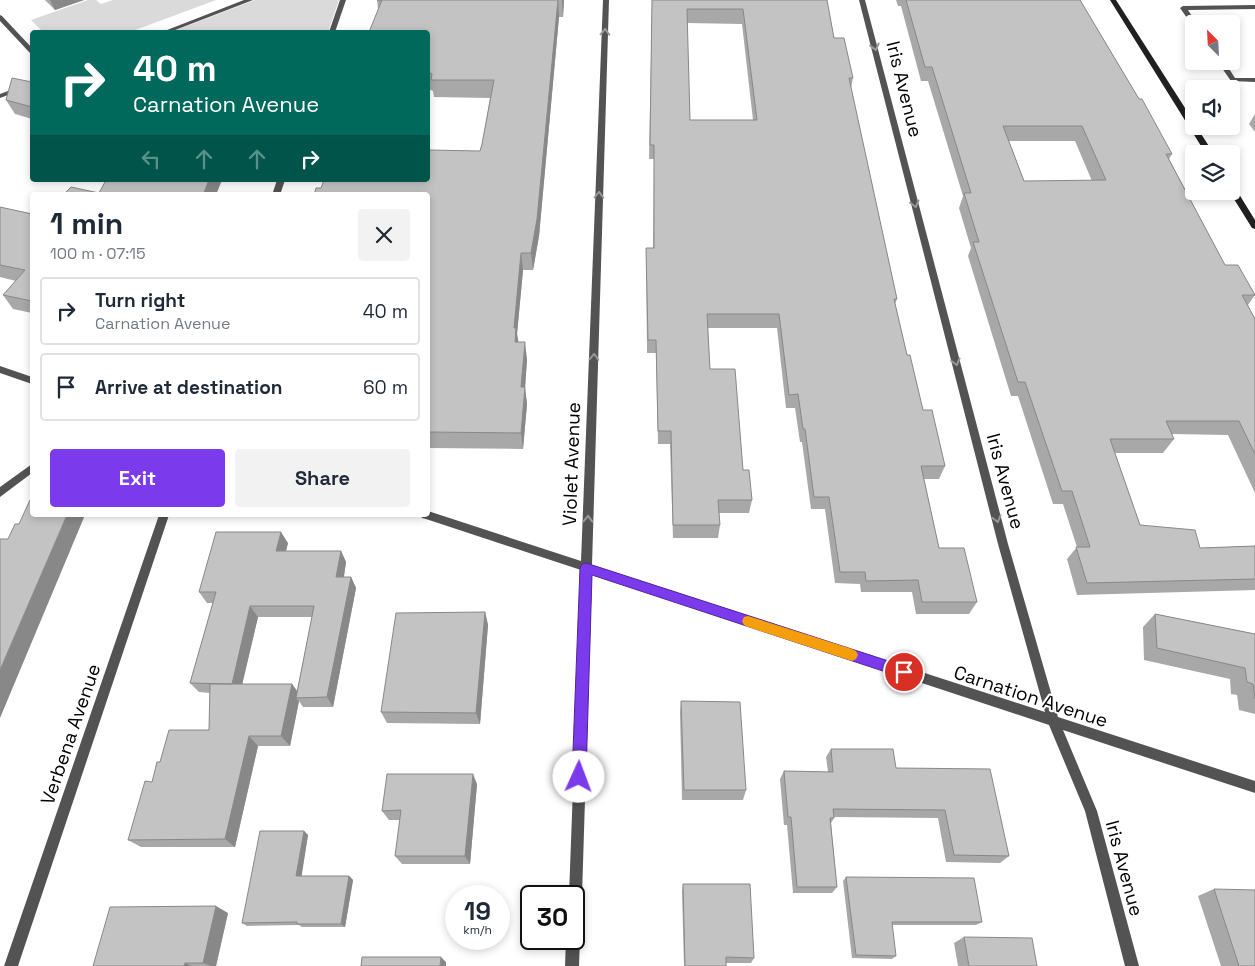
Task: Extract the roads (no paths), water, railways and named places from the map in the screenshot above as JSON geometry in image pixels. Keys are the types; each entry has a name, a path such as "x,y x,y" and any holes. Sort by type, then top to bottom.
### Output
{"main road":[{"path":"1113,0 1204,145"},
{"path":"1239,200 1255,226"}],"street":[{"path":"170,30 250,0"},
{"path":"333,30 343,0"},
{"name":"Violet Avenue","path":"575,885 606,0"},
{"name":"Iris Avenue","path":"862,0 1001,535 1053,721 1091,811 1132,966"},
{"path":"1188,15 1183,8 1255,7"},
{"path":"0,17 30,50"},
{"path":"1226,70 1233,80 1255,80"},
{"path":"0,96 30,85"},
{"path":"0,369 30,380"},
{"path":"0,493 30,470"},
{"name":"Carnation Avenue","path":"430,516 1255,787"},
{"name":"Verbena Avenue","path":"11,966 163,517"},
{"path":"572,966 573,950"}]}
